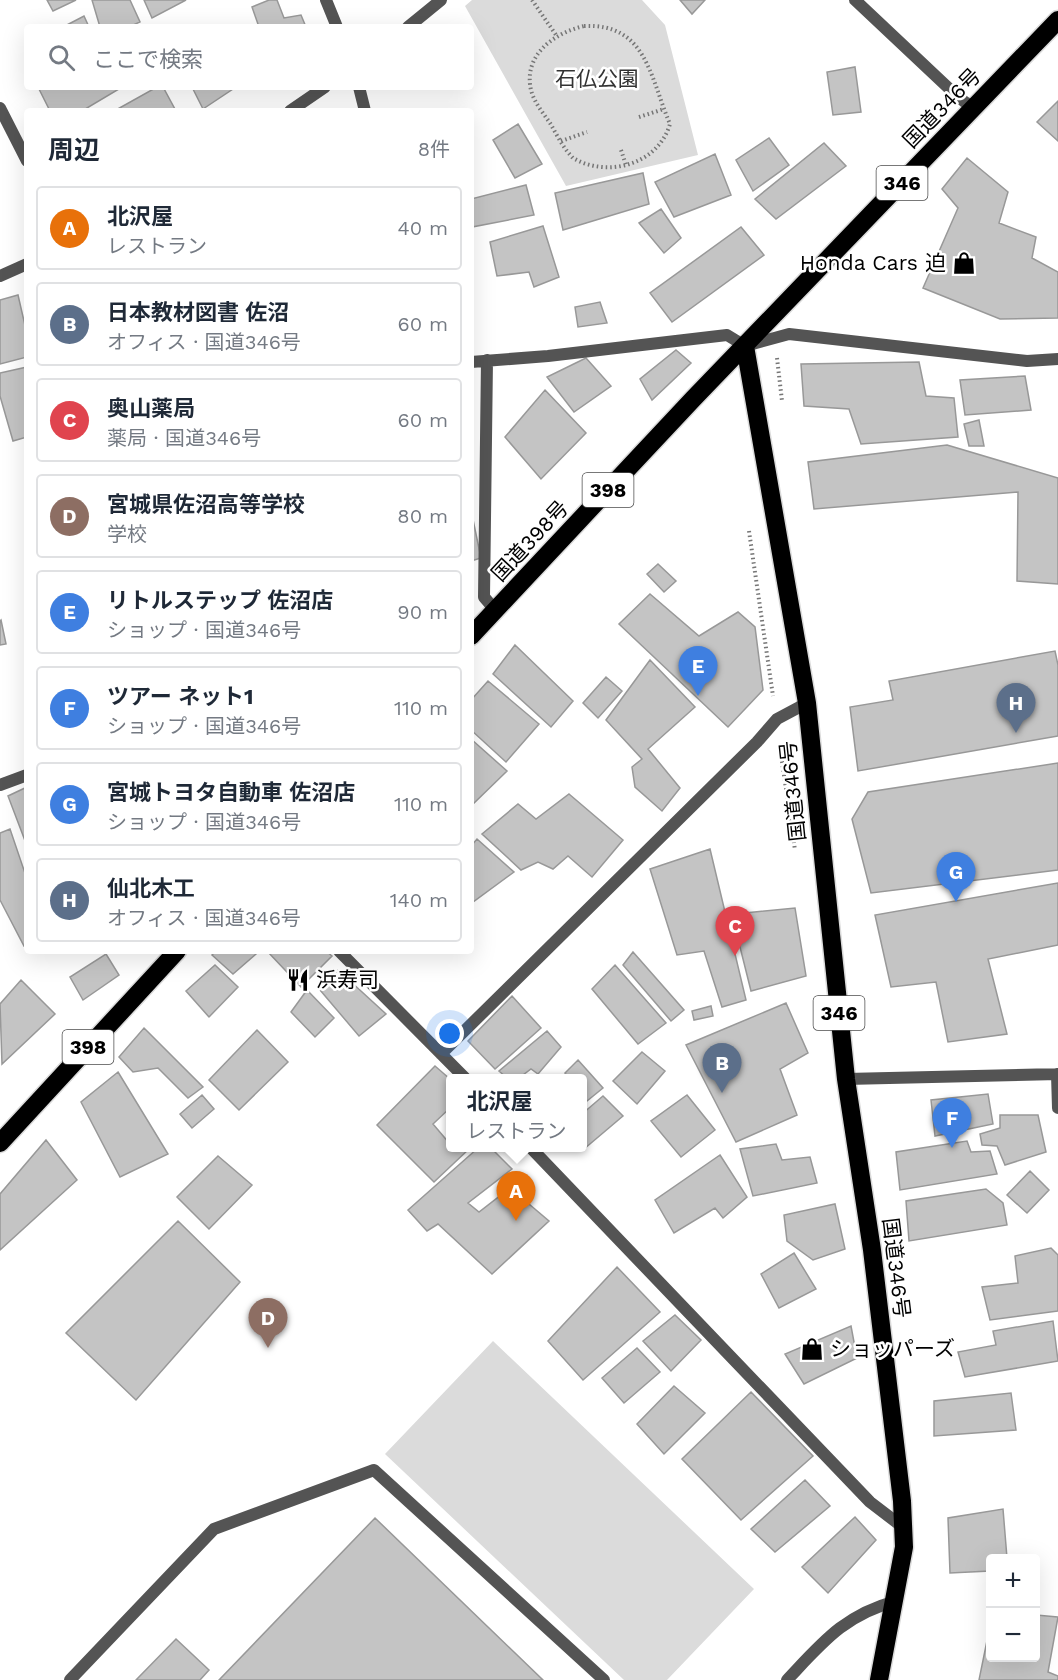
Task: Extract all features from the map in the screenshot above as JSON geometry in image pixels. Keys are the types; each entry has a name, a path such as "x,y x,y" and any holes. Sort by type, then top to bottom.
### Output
{"highway":[{"name":"国道346号","path":"879,1680 896,1601 904,1547 904,1528 873,1261 846,1079 807,703 746,346 1058,20"},
{"name":"国道398号","path":"480,622 746,346"},
{"name":"398","path":"0,1143 174,954"}],"street":[{"path":"326,0 336,24"},
{"path":"412,24 441,0"},
{"path":"855,0 957,96 974,109"},
{"path":"294,108 321,90"},
{"path":"360,90 364,108"},
{"path":"0,108 24,155"},
{"path":"0,276 24,265"},
{"path":"474,362 548,356 727,335 746,346 789,334 1027,361 1058,359"},
{"path":"480,622 484,597 487,360"},
{"path":"441,1054 749,751 777,719 807,703"},
{"path":"0,785 24,776"},
{"path":"342,954 461,1074"},
{"path":"846,1079 1058,1074 1058,1108"},
{"path":"535,1152 870,1502 904,1528"},
{"path":"70,1680 214,1529 374,1470 604,1680"},
{"path":"787,1680 840,1626 874,1607 896,1601"}],"path":[{"path":"532,0 556,35"},
{"path":"597,25 615,29 639,48 664,109 670,124 663,139 652,152 626,165 612,168 581,163 573,159 534,97 530,82 535,59 543,46 556,35 584,26 597,25"},
{"path":"639,117 664,109"},
{"path":"561,141 587,132"},
{"path":"621,150 626,165"}],"green space":[{"name":"石仏公園","path":"472,0 642,0 665,25 698,155 566,186 465,6"},
{"path":"493,1341 754,1589 667,1680 624,1680 385,1454"}],"building":[{"path":"47,0 76,0 53,11"},
{"path":"92,0 130,0 140,22 136,24 99,24"},
{"path":"144,0 186,0 152,18"},
{"path":"269,0 277,0 284,18 301,15 305,24 258,24 252,7"},
{"path":"680,0 705,0 692,14"},
{"path":"84,16 88,24 69,24"},
{"path":"855,67 861,112 833,115 827,72"},
{"path":"40,90 117,90 87,108 48,108"},
{"path":"152,90 165,90 174,108 119,108"},
{"path":"194,90 232,90 204,108"},
{"path":"1058,101 1058,141 1037,122"},
{"path":"518,124 542,164 515,178 493,140"},
{"path":"769,138 789,165 753,191 736,160"},
{"path":"824,143 846,166 776,219 755,199"},
{"path":"715,154 731,195 674,217 655,182"},
{"path":"967,158 1008,192 999,223 1036,237 1032,258 1058,272 1058,318 1000,319 923,288 958,208 942,189"},
{"path":"643,173 649,204 563,230 555,193"},
{"path":"526,185 534,215 474,227 474,198"},
{"path":"661,209 681,238 664,253 639,223"},
{"path":"543,226 559,277 534,287 529,272 497,276 490,242"},
{"path":"741,227 764,255 672,322 650,293"},
{"path":"18,295 24,321 24,358 0,364 0,300"},
{"path":"600,302 607,323 578,327 575,307"},
{"path":"676,350 691,363 652,400 640,379"},
{"path":"586,358 611,386 574,412 547,377"},
{"path":"919,362 926,396 954,398 958,437 861,444 849,409 804,406 801,364"},
{"path":"24,368 24,438 13,441 0,396 0,373"},
{"path":"1025,376 1031,410 965,415 960,380"},
{"path":"545,390 586,433 541,479 505,437"},
{"path":"979,420 984,446 969,446 964,424"},
{"path":"947,445 1058,478 1058,584 1017,581 1018,492 814,509 808,462"},
{"path":"474,524 481,558 474,560"},
{"path":"658,564 676,581 664,592 647,574"},
{"path":"650,594 699,636 738,612 755,627 763,690 728,727 619,624"},
{"path":"0,621 6,644 0,645"},
{"path":"515,645 573,701 551,727 493,674"},
{"path":"1055,651 1058,665 1058,736 858,771 850,707 893,700 889,681"},
{"path":"650,660 695,707 648,749 680,788 662,811 635,787 632,767 642,759 606,720"},
{"path":"606,677 622,691 598,718 583,703"},
{"path":"488,681 539,724 506,762 474,733 474,697"},
{"path":"474,742 507,771 474,803"},
{"path":"1058,763 1058,870 871,893 852,819 868,792"},
{"path":"24,788 24,838 8,796"},
{"path":"569,794 623,840 592,877 568,856 553,869 538,862 521,870 482,834 518,804 536,819"},
{"path":"10,829 24,870 24,946 0,900 0,833"},
{"path":"477,839 514,872 474,901 474,842"},
{"path":"710,849 746,1000 722,1007 704,951 677,955 650,869"},
{"path":"1058,883 1058,945 988,959 1007,1034 948,1042 936,982 891,987 875,915"},
{"path":"795,908 806,976 751,991 738,939 745,913"},
{"path":"633,952 684,1010 671,1021 623,965"},
{"path":"106,954 119,975 83,1000 70,977"},
{"path":"213,954 256,954 233,974"},
{"path":"270,954 330,954 332,956 301,987"},
{"path":"215,965 238,987 209,1017 186,991"},
{"path":"615,965 666,1023 638,1044 592,989"},
{"path":"338,970 386,1014 359,1036 320,990"},
{"path":"21,980 55,1014 2,1064 0,1004"},
{"path":"307,990 334,1018 315,1037 291,1012"},
{"path":"512,996 541,1028 495,1069 468,1041"},
{"path":"786,1003 808,1053 780,1069 797,1115 736,1142 686,1045"},
{"path":"711,1006 713,1016 694,1020 692,1011"},
{"path":"144,1028 203,1087 188,1098 158,1068 133,1072 119,1057"},
{"path":"257,1030 288,1062 239,1110 209,1080"},
{"path":"547,1031 561,1047 538,1074 531,1069 524,1074 502,1074 499,1071"},
{"path":"642,1052 665,1071 637,1104 613,1081"},
{"path":"578,1060 603,1088 587,1101 587,1074 565,1073"},
{"path":"435,1066 446,1076 446,1112 433,1124 446,1139 446,1152 466,1152 434,1182 377,1125"},
{"path":"118,1072 168,1154 120,1177 81,1102"},
{"path":"988,1094 993,1124 935,1136 931,1100"},
{"path":"202,1095 214,1109 192,1128 180,1114"},
{"path":"687,1095 715,1130 681,1157 651,1121"},
{"path":"603,1096 623,1116 587,1146 587,1110"},
{"path":"1000,1115 1038,1115 1046,1152 1005,1165 997,1146 982,1145 980,1134 1000,1128"},
{"path":"46,1140 77,1180 0,1250 0,1194"},
{"path":"967,1141 971,1152 990,1151 997,1174 900,1190 896,1152"},
{"path":"776,1144 782,1160 810,1157 817,1183 753,1196 740,1149"},
{"path":"473,1152 495,1152 512,1169 468,1203 479,1212 510,1188 549,1221 492,1274 438,1224 427,1231 408,1210"},
{"path":"720,1155 747,1197 723,1218 715,1208 674,1233 655,1200"},
{"path":"218,1156 252,1185 209,1229 177,1197"},
{"path":"1030,1171 1049,1190 1027,1213 1007,1195"},
{"path":"986,1189 1003,1203 1007,1225 909,1241 906,1201"},
{"path":"835,1204 845,1249 813,1260 787,1241 784,1215"},
{"path":"178,1221 240,1282 136,1400 66,1333"},
{"path":"1051,1248 1058,1255 1058,1311 990,1320 982,1287 1018,1283 1015,1256"},
{"path":"794,1253 816,1289 779,1308 761,1274"},
{"path":"617,1267 660,1312 583,1380 548,1341"},
{"path":"675,1315 701,1340 671,1371 643,1341"},
{"path":"1053,1321 1058,1361 965,1377 958,1352 996,1345 993,1331"},
{"path":"851,1326 857,1358 804,1384 785,1354"},
{"path":"637,1348 660,1372 624,1403 602,1378"},
{"path":"674,1386 705,1413 664,1454 637,1424"},
{"path":"751,1392 813,1456 741,1520 682,1459"},
{"path":"1011,1393 1016,1430 934,1436 934,1401"},
{"path":"805,1480 830,1506 775,1552 751,1529"},
{"path":"1003,1509 1007,1554 986,1554 986,1571 950,1573 948,1518"},
{"path":"855,1517 876,1540 828,1593 802,1567"},
{"path":"375,1518 543,1680 219,1680"},
{"path":"1040,1615 1058,1617 1048,1672 1058,1676 1058,1680 979,1680 986,1646 986,1662 1040,1662"},
{"path":"176,1639 209,1670 200,1680 136,1680"}],"place":[{"name":"Honda Cars 迫","path":"964,263"},
{"name":"リトルステップ 佐沼店","path":"698,696"},
{"name":"仙北木工","path":"1016,733"},
{"name":"宮城トヨタ自動車 佐沼店","path":"956,902"},
{"name":"奥山薬局","path":"735,956"},
{"name":"浜寿司","path":"298,980"},
{"name":"日本教材図書 佐沼","path":"722,1093"},
{"name":"ツアー ネット1","path":"952,1148"},
{"name":"北沢屋","path":"516,1221"},
{"name":"宮城県佐沼高等学校","path":"268,1348"},
{"name":"ショッパーズ","path":"812,1349"}]}
